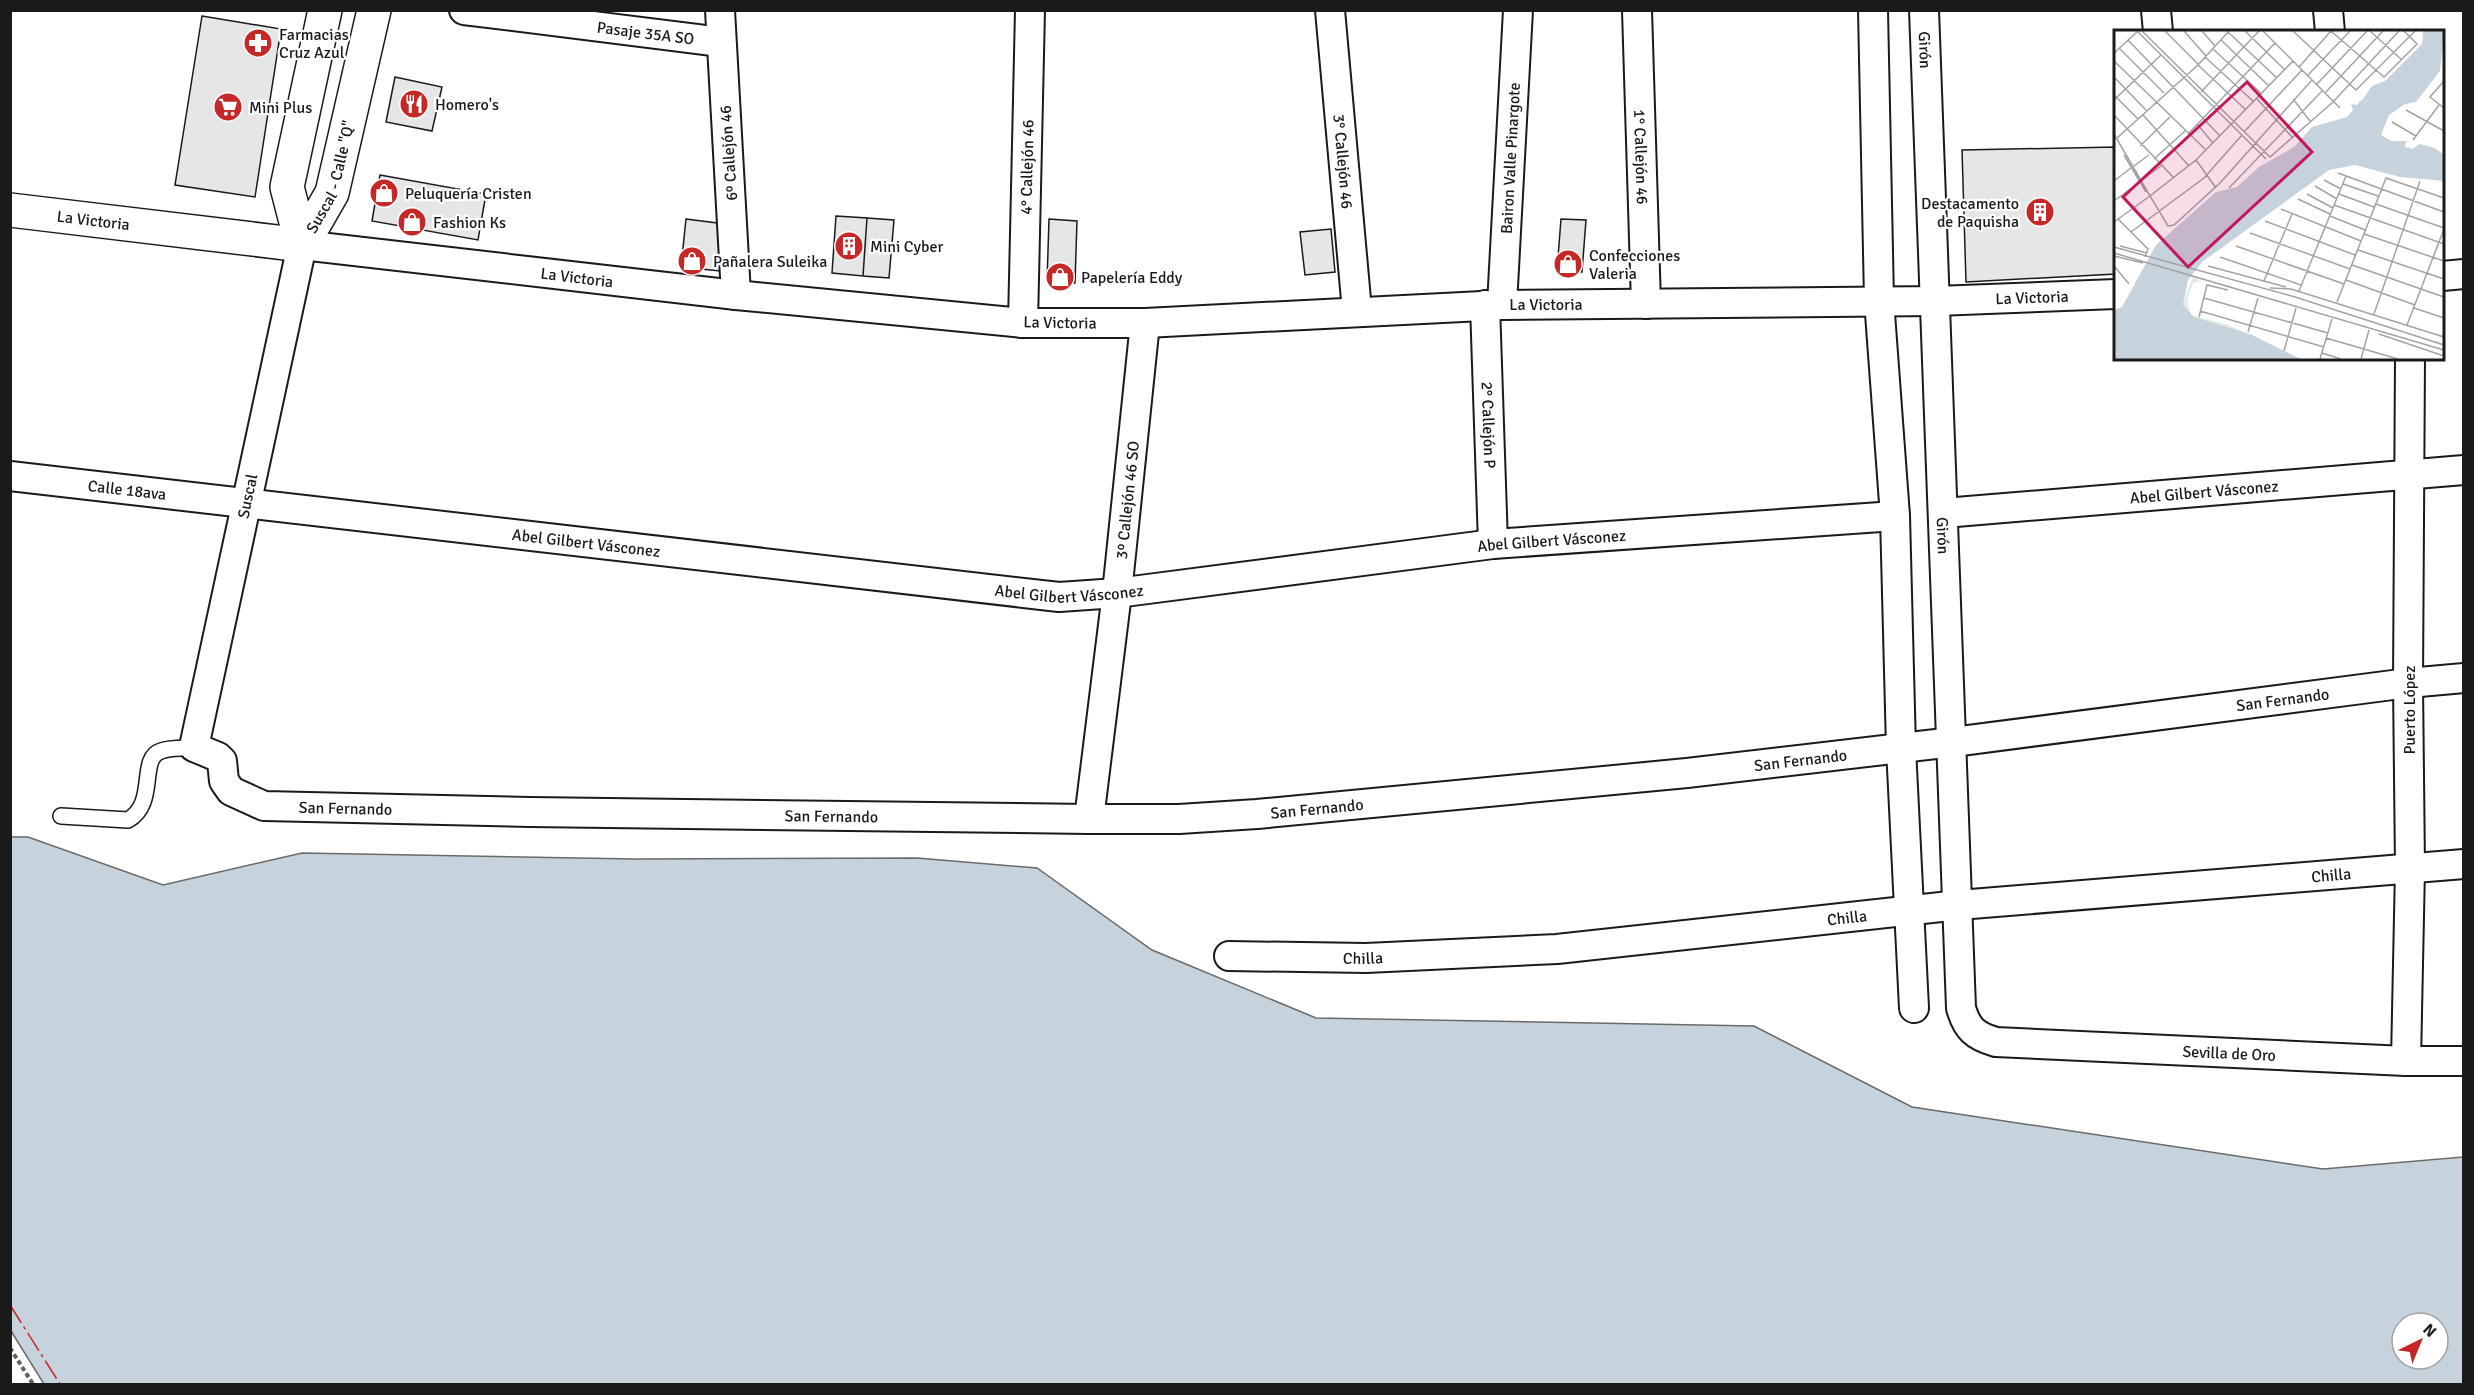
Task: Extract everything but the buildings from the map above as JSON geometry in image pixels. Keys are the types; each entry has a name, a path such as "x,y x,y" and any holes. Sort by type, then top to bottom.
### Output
{"main road":[{"name":"Suscal - Calle \"Q\"","path":"302,245 287,187 325,10"},
{"name":"Suscal - Calle \"Q\"","path":"302,245 332,193 374,10"},
{"name":"La Victoria","path":"10,210 302,245"}],"street":[{"name":"Pasaje 35A SO","path":"464,10 721,42"},
{"name":"6º Callejón 46","path":"720,10 736,295"},
{"name":"4° Callejón 46","path":"1023,322 1030,10"},
{"name":"3° Callejón 46","path":"1330,10 1357,311"},
{"name":"Bairon Valle Pinargote","path":"1493,305 1518,10"},
{"name":"1° Callejón 46","path":"1636,10 1646,304"},
{"path":"1872,10 1879,300 1894,516 1901,748 1911,910 1914,1008"},
{"name":"Girón","path":"1924,10 1953,742 1961,1008 1964,1020 1971,1031 1981,1038 1996,1042"},
{"path":"2156,10 2158,30"},
{"path":"2328,10 2330,30"},
{"name":"La Victoria","path":"302,245 736,295 1023,322 1145,323 1493,305 1936,301 2114,294"},
{"name":"Suscal","path":"194,747 302,245"},
{"path":"2444,276 2463,274"},
{"name":"2° Callejón P","path":"1493,305 1493,544"},
{"name":"3º Callejón 46 SO","path":"1089,819 1117,593 1145,323"},
{"name":"Puerto López","path":"2406,1060 2410,868 2408,683 2410,360"},
{"name":"Abel Gilbert Vásconez","path":"1944,513 2463,470"},
{"name":"Calle 18ava","path":"10,476 245,503"},
{"name":"Abel Gilbert Vásconez","path":"245,503 1059,597 1117,593 1493,544 1894,516"},
{"name":"San Fernando","path":"194,747 222,761 224,781 231,791 264,806 530,812 1179,819 1267,813 1687,773 2463,678"},
{"name":"Chilla","path":"1229,956 1366,958 1557,949 1959,905 2463,864"},
{"name":"Sevilla de Oro","path":"1996,1042 2463,1061"}],"lane":[{"path":"61,816 128,820 138,815 143,806 150,763 154,756 160,751 194,747"}],"path":[{"path":"10,1348 33,1384"}],"shaded area":[{"path":"11,837 28,837 163,885 302,853 635,859 917,858 1037,868 1152,950 1316,1018 1754,1026 1912,1107 2323,1169 2463,1157 2463,1384 11,1384"}],"pier":[{"path":"11,1331 44,1384 11,1384"}],"power":[{"path":"10,1305 60,1384"}],"place":[{"name":"Farmacias Cruz Azul","path":"258,43"},
{"name":"Homero's","path":"414,104"},
{"name":"Mini Plus","path":"228,107"},
{"name":"Peluquería Cristen","path":"384,193"},
{"name":"Destacamento de Paquisha","path":"2040,212"},
{"name":"Fashion Ks","path":"412,222"},
{"name":"Mini Cyber","path":"849,246"},
{"name":"Pañalera Suleika","path":"692,261"},
{"name":"Confecciones Valeria","path":"1568,264"},
{"name":"Papelería Eddy","path":"1060,277"}]}
